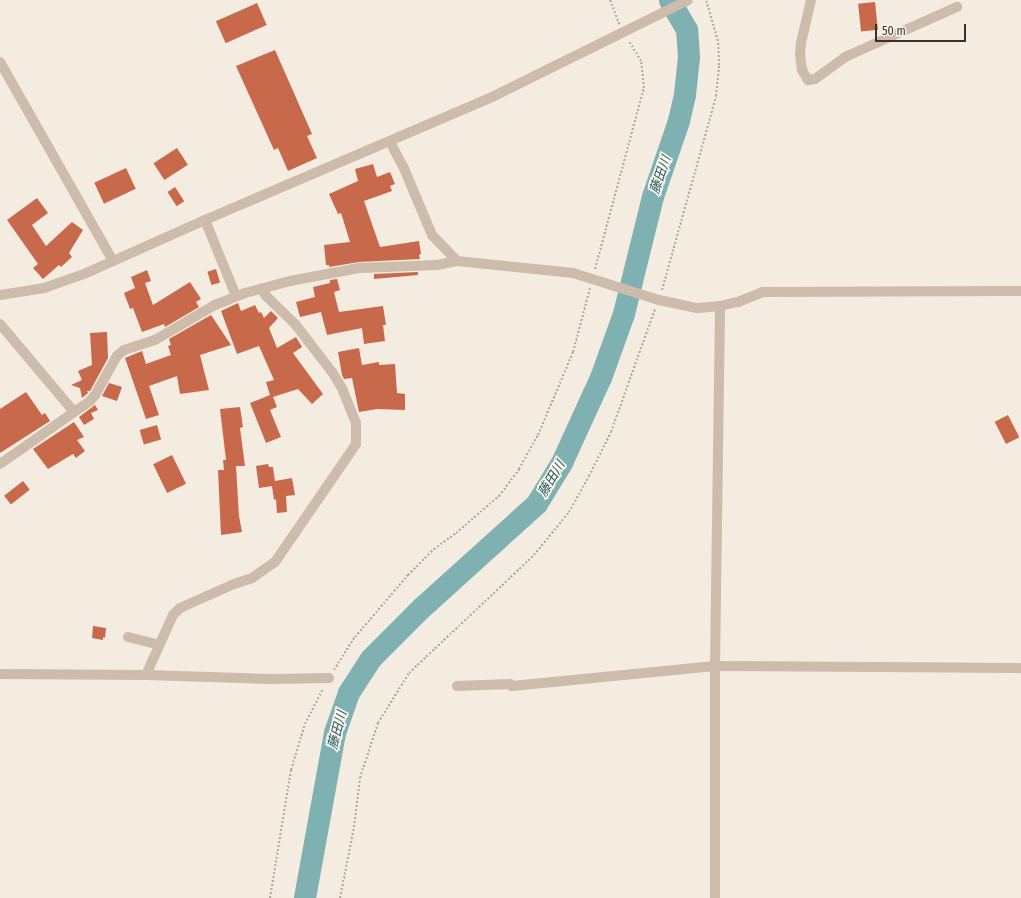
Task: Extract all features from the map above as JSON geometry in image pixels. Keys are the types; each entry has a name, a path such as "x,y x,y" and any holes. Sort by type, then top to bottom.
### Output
{"street":[{"path":"0,295 22,293 62,283 494,96 688,0"},
{"path":"811,0 801,43 800,54 802,70 808,80 815,79 845,57 957,7"},
{"path":"0,62 113,261"},
{"path":"390,142 403,166 432,235 456,261"},
{"path":"205,220 236,296"},
{"path":"0,464 96,396 115,360 124,350 155,340 187,320 236,296 261,288 359,268 437,264 456,261 573,273 593,278 659,300 698,308 720,306 738,302 763,292 1021,290"},
{"path":"146,675 174,615 180,608 234,584 252,578 275,562 356,444 356,423 342,390 332,372 286,313 266,296 261,288"},
{"path":"715,898 715,666 720,306"},
{"path":"0,324 74,412"},
{"path":"128,637 159,645"},
{"path":"457,686 510,684 512,686 715,666 1021,668"},
{"path":"0,674 146,675 272,679 329,678"}],"path":[{"path":"270,898 291,770 305,724 329,678 355,637 408,575 434,550 499,496 519,469 538,435 573,352 644,88 641,61 624,33 610,0"},
{"path":"340,898 354,827 360,778 378,723 410,673 534,555 568,512 589,476 611,432 670,266 716,96 719,65 718,41 706,0"}],"building":[{"path":"875,2 878,30 861,32 858,4"},
{"path":"257,3 267,25 226,43 216,21"},
{"path":"275,50 312,134 307,136 317,158 288,171 278,148 274,150 236,66"},
{"path":"177,148 188,165 164,180 154,163"},
{"path":"373,164 377,177 390,172 395,184 390,186 392,191 364,201 380,247 419,241 421,254 419,255 420,259 359,262 329,267 329,265 326,265 324,245 350,242 341,213 338,214 329,194 358,181 355,169"},
{"path":"126,168 136,189 104,204 94,183"},
{"path":"175,187 184,201 177,206 167,192"},
{"path":"37,198 48,213 32,225 46,246 72,222 83,230 69,253 72,257 61,267 59,265 43,279 33,268 38,264 7,220"},
{"path":"216,269 220,282 211,285 207,272"},
{"path":"147,270 151,281 145,283 153,305 190,282 201,299 196,302 199,307 165,327 164,324 142,332 133,308 130,309 124,293 135,288 131,277"},
{"path":"418,272 418,275 374,279 374,274"},
{"path":"337,279 340,290 334,292 339,312 383,306 386,325 383,325 385,341 364,344 362,328 327,335 321,312 300,317 296,302 315,297 313,287 330,283 330,280"},
{"path":"238,303 241,311 255,305 259,313 261,312 264,318 271,311 278,318 269,328 277,348 296,337 302,347 293,353 323,394 312,404 298,389 273,397 277,407 270,410 281,437 266,443 250,403 270,395 266,382 274,380 259,346 237,354 221,311"},
{"path":"211,315 231,345 200,355 209,390 180,394 177,376 149,386 159,415 146,419 125,358 142,351 146,364 171,355 168,346 171,345 169,339"},
{"path":"107,332 108,358 90,391 87,391 88,393 82,398 80,388 71,385 82,380 78,371 92,365 90,333"},
{"path":"359,348 362,365 379,362 379,365 395,364 397,393 405,394 405,410 377,409 359,412 352,378 344,379 338,352"},
{"path":"109,383 122,387 117,401 102,396"},
{"path":"26,392 42,415 45,413 50,421 0,453 0,409"},
{"path":"95,405 98,410 91,413 94,419 84,425 79,417"},
{"path":"240,407 243,427 240,428 245,466 236,466 239,516 242,532 221,535 218,470 224,470 223,460 226,460 220,409"},
{"path":"1008,415 1019,437 1006,444 995,422"},
{"path":"74,422 84,437 77,440 85,451 76,458 73,454 48,469 33,449"},
{"path":"157,425 161,439 144,444 140,430"},
{"path":"172,455 186,484 167,493 153,464"},
{"path":"268,464 269,467 273,467 275,481 292,478 295,495 286,496 287,512 277,513 276,499 274,500 272,486 259,488 256,466"},
{"path":"23,481 30,490 11,504 4,496"},
{"path":"93,626 106,628 105,638 103,637 103,640 92,638"}],"waterway":[{"name":"藤田川","path":"305,898 335,733 349,693 371,659 422,608 537,504 562,463 601,378 624,314 653,197 679,121 685,95 689,57 687,30 670,0"}]}
